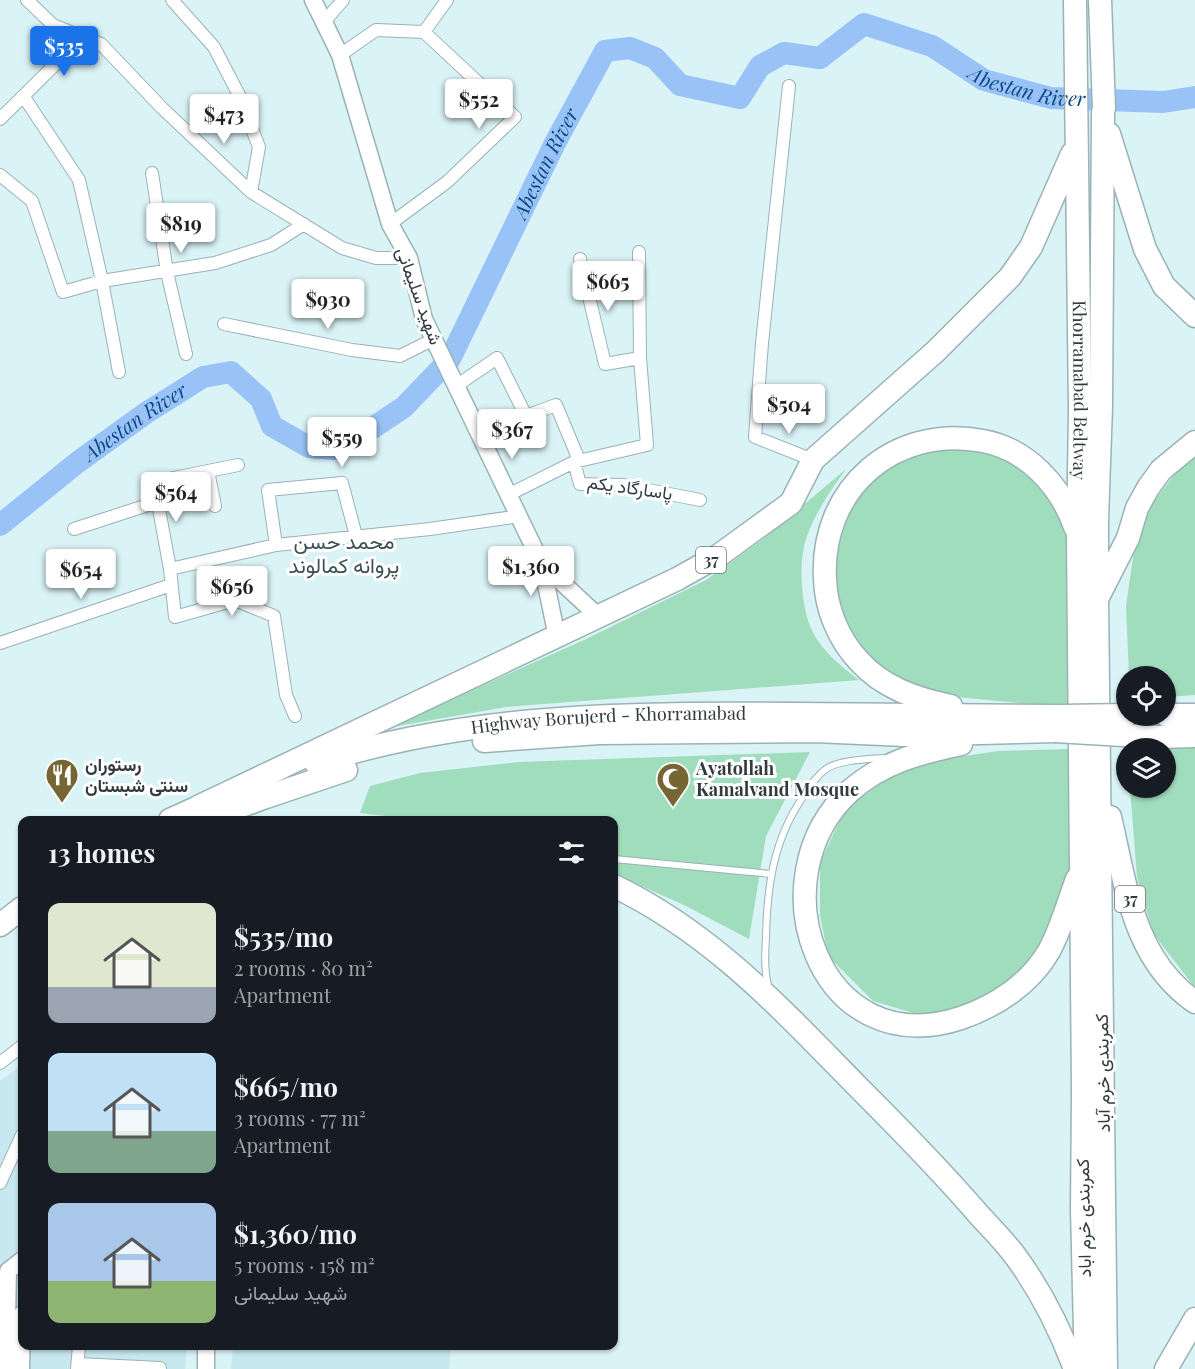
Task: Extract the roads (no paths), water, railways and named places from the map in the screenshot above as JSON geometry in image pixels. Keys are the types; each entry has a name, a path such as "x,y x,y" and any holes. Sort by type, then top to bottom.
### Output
{"highway":[{"name":"Khorramabad Beltway","path":"1075,0 1080,411 1078,534 1091,778"},
{"name":"Khorramabad Beltway","path":"1091,778 1101,394 1103,110 1100,0"},
{"path":"1103,110 1145,249 1164,286 1195,316"},
{"name":"37","path":"202,813 697,568 718,556 791,503 813,460 936,351 1010,277 1032,247 1077,142"},
{"path":"1050,723 925,701 903,693 881,680 859,662 846,644 832,617 825,592 824,561 827,540 836,512 847,492 864,473 883,458 908,445 937,438 968,438 996,443 1021,456 1044,476 1063,499 1078,534"},
{"path":"1097,599 1128,538 1137,508 1148,488 1161,470 1195,441"},
{"name":"Highway Borujerd - Khorramabad","path":"202,813 267,779 341,755 398,741 468,728 525,721 714,713 1050,723"},
{"name":"37","path":"1091,778 1081,867 1049,951 1020,987 984,1010 949,1022 913,1027 895,1024 866,1012 847,999 828,978 815,954 806,921 805,892 808,866 818,837 834,809 849,792 884,767 909,756 1050,723 1116,716"},
{"name":"37","path":"1050,723 1157,737 1187,724"},
{"name":"37","path":"1091,778 1140,934 1157,966 1186,996 1195,1002"},
{"name":"کمربندی خرم اباد","path":"1086,1369 1082,1210 1091,778"},
{"name":"کمربندی خرم آباد","path":"1091,778 1106,1369"},
{"path":"618,888 642,899 697,935 741,971 941,1171 1015,1256 1062,1334 1076,1369"},
{"path":"0,925 18,911"},
{"path":"0,935 18,922"},
{"path":"1166,1369 1195,1319"}],"street":[{"path":"27,0 53,26 101,44 162,108 251,192 342,248 376,258 409,258"},
{"path":"172,0 214,47 239,96 259,147 251,192"},
{"name":"شهید سلیمانی","path":"313,0 340,55 390,224 409,258 424,319 535,550 547,589 557,637"},
{"path":"324,21 343,0"},
{"path":"424,32 447,0"},
{"path":"340,55 376,30 424,32 515,117 447,182 390,224"},
{"path":"0,119 83,37"},
{"path":"789,86 754,437 813,460"},
{"path":"24,97 79,180 102,281 119,372"},
{"path":"152,172 167,272 186,354"},
{"path":"0,175 32,201 63,292 102,281 215,263 271,245 304,224"},
{"path":"481,437 556,405 577,461 647,445 640,358 639,252"},
{"path":"580,259 605,364 640,358"},
{"path":"224,324 352,350 400,356 434,340"},
{"path":"456,386 498,358 526,416"},
{"name":"پاسارگاد یکم","path":"510,494 577,461 580,484 623,485 700,500"},
{"path":"238,465 154,482 170,569 175,617 234,600 274,616 286,695 295,716"},
{"path":"208,471 215,506"},
{"path":"276,545 268,490 342,483 356,536"},
{"path":"74,529 157,502"},
{"path":"170,569 276,545 430,529 520,516"},
{"name":"شهید سلیمانی","path":"535,550 557,578 599,617"},
{"path":"0,643 171,585"},
{"path":"0,1063 18,1049"},
{"path":"0,1183 18,1144"},
{"path":"6,1369 4,1274 18,1263"},
{"path":"21,1350 21,1369"},
{"path":"79,1350 78,1366 160,1368"},
{"path":"206,1350 206,1369"}],"lane":[{"path":"772,1001 767,983 765,953 766,916 771,874 785,829 798,805 815,779 828,768 860,760 909,756"},
{"path":"618,859 771,874"}],"waterway":[{"name":"Abestan River","path":"0,525 78,462 146,413 203,377 231,372 261,399 272,426 309,447 335,449 404,407 450,359 555,143 605,51 630,48 655,58 680,85 740,98 760,66 784,53 820,58 864,24 932,46 984,80 1051,98 1163,102 1195,97"}],"place":[{"name":"رستوران سنتی شبستان","path":"62,804"},
{"name":"Ayatollah Kamalvand Mosque","path":"673,808"}],"district":[{"name":"محمد حسن پروانه کمالوند","path":"344,554"}]}
